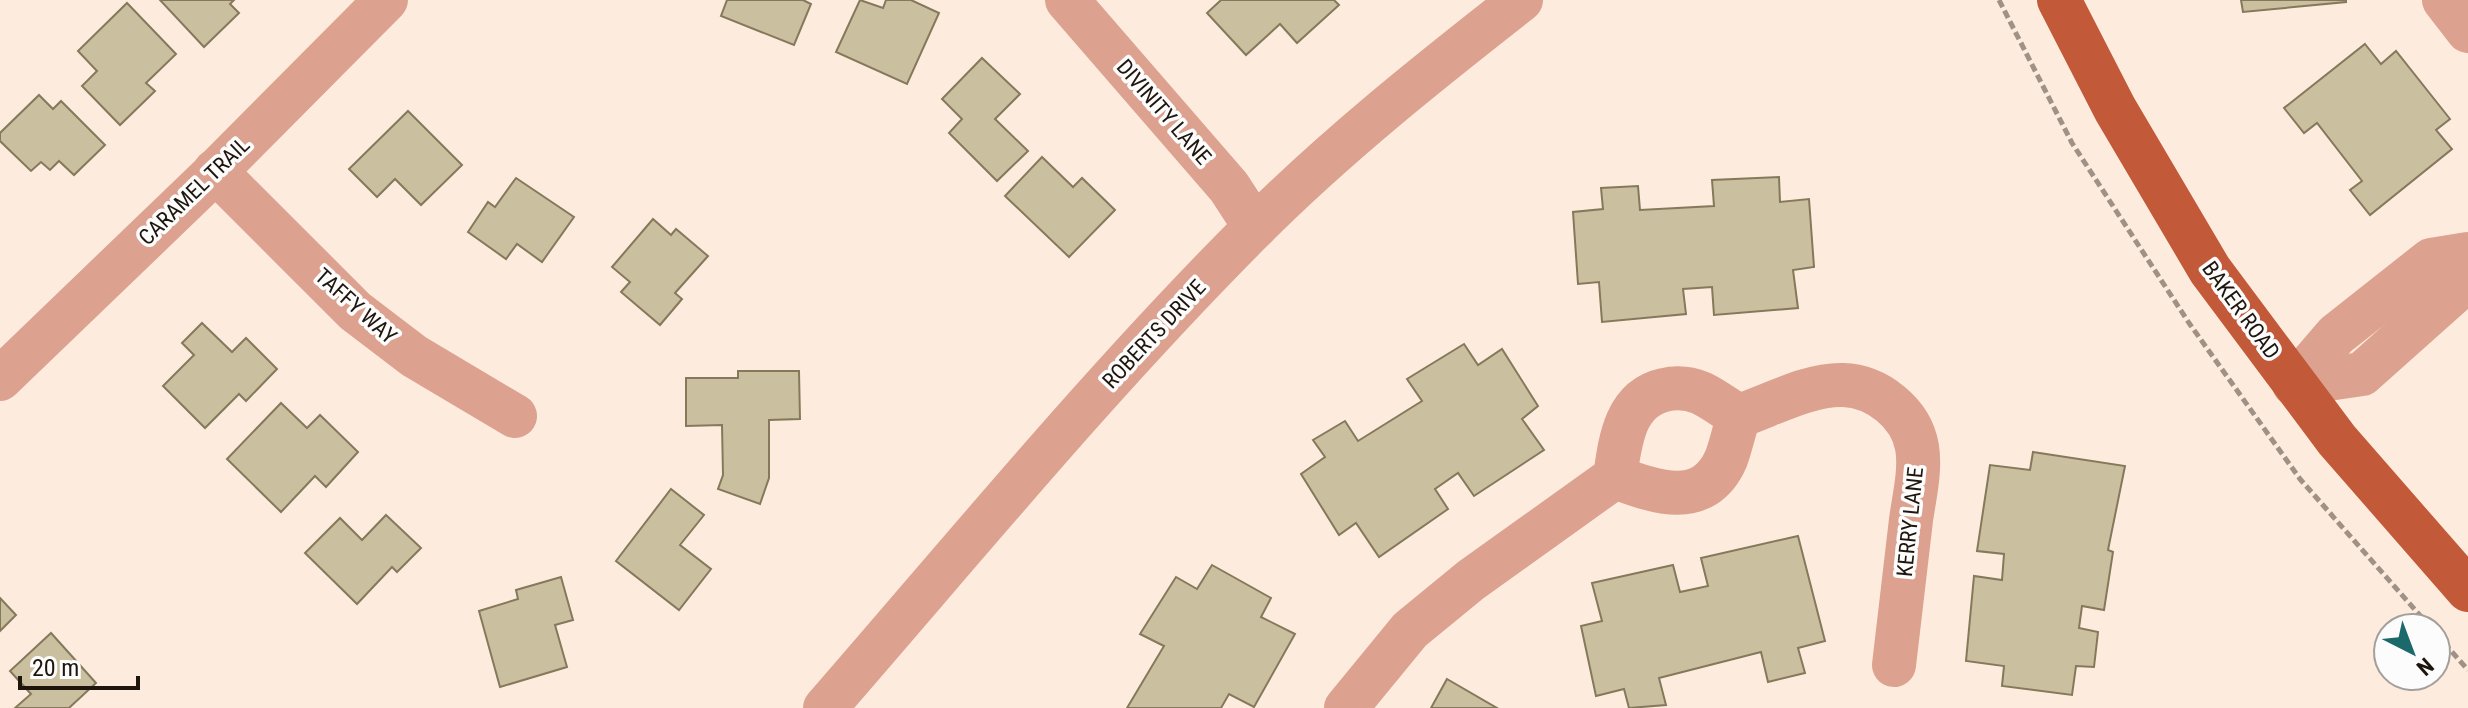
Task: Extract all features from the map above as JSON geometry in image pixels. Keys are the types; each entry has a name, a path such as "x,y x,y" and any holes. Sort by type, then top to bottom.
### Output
{"main road":[{"name":"BAKER ROAD","path":"2059,0 2115,109 2210,270 2337,440 2468,590"}],"street":[{"name":"CARAMEL TRAIL","path":"0,379 386,0"},
{"name":"DIVINITY LANE","path":"1067,0 1229,187 1255,227"},
{"name":"ROBERTS DRIVE","path":"825,708 1100,391 1255,227 1354,134 1521,0"},
{"path":"2444,0 2468,31"},
{"name":"TAFFY WAY","path":"215,171 355,311 414,356 515,416"},
{"path":"2294,384 2336,335 2431,260 2468,254"},
{"path":"2294,384 2362,374 2454,292 2468,270"},
{"name":"KERRY LANE","path":"1739,416 1812,390 1842,385 1865,389 1890,403 1907,422 1917,448 1916,481 1894,665"},
{"path":"1346,708 1410,630 1471,580 1615,477 1622,431 1634,408 1651,393 1675,387 1699,392 1739,416 1725,461 1700,488 1680,494 1660,494 1615,477"}],"path":[{"path":"2452,652 2468,670"}],"building":[{"path":"160,0 234,0 230,4 239,13 204,47"},
{"path":"727,0 803,0 811,4 794,45 721,16"},
{"path":"860,0 883,8 886,0 911,0 939,13 907,84 836,52"},
{"path":"1221,0 1334,0 1339,5 1297,43 1280,24 1246,55 1207,13"},
{"path":"2241,0 2346,0 2346,2 2243,12"},
{"path":"127,3 176,54 146,83 155,91 120,125 82,86 97,71 78,51"},
{"path":"2365,44 2381,64 2396,51 2450,119 2436,130 2452,149 2370,215 2350,190 2362,181 2317,123 2304,133 2284,108"},
{"path":"982,58 1020,94 995,119 1028,151 997,181 949,133 962,119 942,99"},
{"path":"39,95 53,109 61,101 105,145 74,175 59,161 50,170 41,162 31,171 0,141 0,133"},
{"path":"408,111 462,165 421,205 395,179 377,197 349,169"},
{"path":"1042,157 1073,187 1082,178 1115,210 1069,257 1005,196"},
{"path":"1779,177 1780,202 1809,199 1814,267 1793,270 1798,308 1714,315 1712,287 1683,289 1686,314 1602,322 1599,282 1578,284 1573,212 1603,209 1601,188 1638,186 1640,210 1714,206 1712,180"},
{"path":"516,178 574,217 542,262 517,244 506,259 468,232 488,202 495,207"},
{"path":"653,219 671,235 676,229 708,256 675,293 682,299 660,325 621,292 630,282 612,267"},
{"path":"202,323 232,352 246,338 277,369 246,401 239,394 205,428 163,386 194,355 182,343"},
{"path":"1464,344 1478,365 1502,349 1538,406 1522,419 1544,450 1474,496 1458,473 1435,489 1448,509 1379,557 1356,523 1339,535 1301,474 1325,457 1313,440 1345,421 1358,441 1422,401 1407,379"},
{"path":"738,371 799,371 800,419 769,420 769,478 760,504 718,489 723,475 722,425 686,426 686,378 738,378"},
{"path":"281,403 307,428 320,415 358,452 326,487 315,476 281,512 227,459"},
{"path":"2033,452 2125,466 2108,550 2113,552 2104,610 2082,606 2079,628 2098,632 2094,667 2076,666 2072,695 2002,686 2004,666 1966,661 1974,576 2002,580 2004,554 1977,551 1990,465 2030,470"},
{"path":"671,489 704,515 680,545 711,569 679,610 616,561"},
{"path":"386,515 421,548 397,572 392,567 357,604 305,553 340,518 362,540"},
{"path":"1798,536 1825,641 1798,648 1805,673 1768,682 1761,652 1659,678 1666,705 1629,708 1624,689 1596,696 1581,626 1602,621 1592,583 1673,565 1680,592 1708,586 1701,558"},
{"path":"1212,565 1271,598 1261,617 1295,634 1254,707 1229,694 1221,708 1127,708 1164,646 1140,634 1176,577 1197,589"},
{"path":"561,577 573,620 555,625 567,667 500,687 479,611 518,599 516,590"},
{"path":"0,598 16,615 0,631"},
{"path":"51,633 96,683 69,708 15,708 31,694 10,671"},
{"path":"1447,679 1497,708 1431,708"}]}
